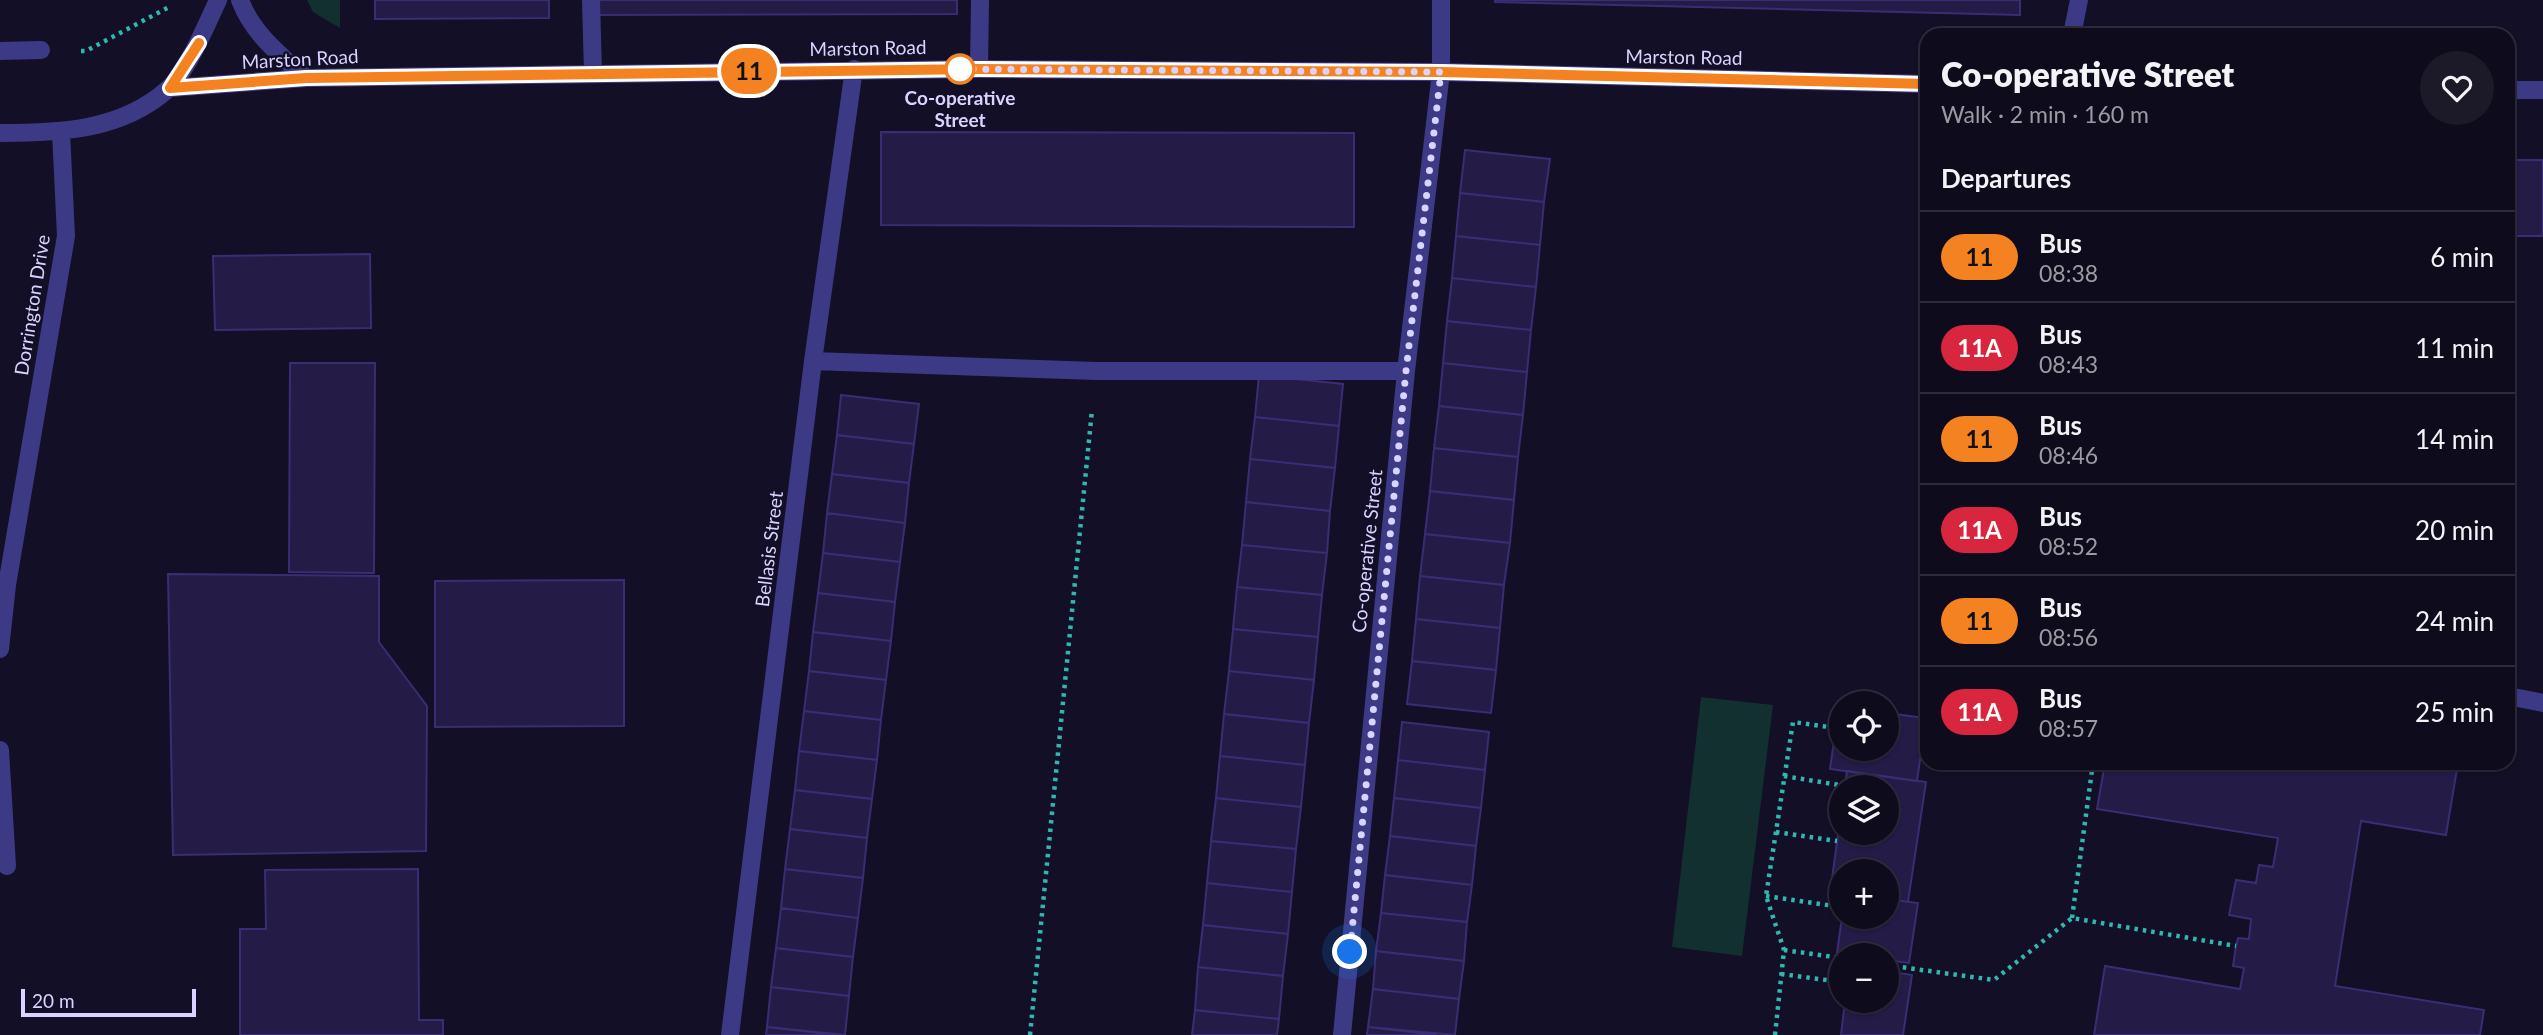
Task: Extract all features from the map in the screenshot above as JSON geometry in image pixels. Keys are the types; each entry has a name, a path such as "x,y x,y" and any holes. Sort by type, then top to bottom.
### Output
{"street":[{"path":"0,133 61,132 130,116 170,88 199,43 218,0"},
{"path":"240,0 245,13 264,40 306,78"},
{"path":"591,0 593,73"},
{"path":"979,69 980,0"},
{"path":"1441,0 1441,72"},
{"path":"2074,28 2079,0"},
{"path":"0,51 41,50"},
{"name":"Marston Road","path":"170,88 306,78 854,69 1441,72 1920,84"},
{"name":"Bellasis Street","path":"730,1035 813,361 854,69"},
{"name":"Co-operative Street","path":"1342,1035 1406,371 1441,72"},
{"path":"2515,90 2543,90"},
{"name":"Dorrington Drive","path":"0,649 4,584 66,236 61,132"},
{"path":"813,361 1096,371 1406,371"},
{"path":"2515,697 2543,703"},
{"path":"0,750 7,866"}],"path":[{"path":"41,50 86,51 170,6"},
{"path":"1030,1035 1096,371"},
{"path":"1775,1035 1784,950 1766,896 1793,722 1829,727"},
{"path":"1899,967 1994,980 2072,918 2092,770"},
{"path":"1784,776 1829,783"},
{"path":"1776,832 1829,840"},
{"path":"1766,896 1829,905"},
{"path":"2072,918 2236,946"},
{"path":"1784,950 1829,956"},
{"path":"1781,974 1829,980"}],"green space":[{"path":"307,0 340,0 340,28 313,12"},
{"path":"1701,697 1773,705 1742,956 1672,947"}],"building":[{"path":"375,0 549,0 549,18 375,19"},
{"path":"595,0 957,0 957,14 595,15"},
{"path":"2020,0 2020,15 1495,2"},
{"path":"881,132 1354,133 1354,227 881,225"},
{"path":"1465,150 1550,159 1544,202 1460,193"},
{"path":"2515,160 2543,160 2543,236 2515,236"},
{"path":"1460,193 1544,202 1540,245 1456,236"},
{"path":"1456,236 1540,245 1536,287 1452,278"},
{"path":"370,254 371,328 215,330 213,256"},
{"path":"1452,278 1536,287 1531,330 1447,321"},
{"path":"1447,321 1531,330 1527,372 1443,363"},
{"path":"290,363 375,363 374,573 289,572"},
{"path":"1443,363 1527,372 1523,415 1439,406"},
{"path":"1259,375 1343,384 1339,426 1255,417"},
{"path":"841,395 919,404 914,444 837,435"},
{"path":"1439,406 1523,415 1518,457 1434,448"},
{"path":"1255,417 1339,426 1335,468 1250,459"},
{"path":"837,435 914,444 909,483 832,474"},
{"path":"1434,448 1518,457 1514,500 1430,491"},
{"path":"1250,459 1335,468 1330,511 1246,502"},
{"path":"832,474 909,483 905,523 827,513"},
{"path":"1430,491 1514,500 1510,543 1425,534"},
{"path":"1246,502 1330,511 1327,553 1242,545"},
{"path":"827,513 905,523 900,562 823,553"},
{"path":"1425,534 1510,543 1504,585 1420,576"},
{"path":"1242,545 1327,553 1322,595 1237,587"},
{"path":"823,553 900,562 895,602 818,593"},
{"path":"168,574 379,576 379,642 427,706 426,851 173,855"},
{"path":"1420,576 1504,585 1500,628 1416,619"},
{"path":"624,580 624,726 435,727 435,581"},
{"path":"1237,587 1322,595 1318,637 1233,629"},
{"path":"818,593 895,602 891,641 813,632"},
{"path":"1416,619 1500,628 1496,670 1412,661"},
{"path":"1233,629 1318,637 1314,680 1229,671"},
{"path":"813,632 891,641 886,680 809,671"},
{"path":"1412,661 1496,670 1491,713 1407,704"},
{"path":"809,671 886,680 881,720 804,711"},
{"path":"1229,671 1314,680 1309,723 1224,714"},
{"path":"804,711 881,720 877,760 799,751"},
{"path":"1224,714 1309,723 1305,765 1220,756"},
{"path":"1899,715 1920,717 1917,781 1899,779 1899,775 1874,775 1830,769 1831,761 1899,761"},
{"path":"1402,722 1489,732 1485,770 1398,760"},
{"path":"799,751 877,760 872,799 795,790"},
{"path":"1220,756 1305,765 1301,807 1216,798"},
{"path":"1398,760 1485,770 1481,808 1394,798"},
{"path":"2104,770 2457,770 2446,835 2361,821 2335,986 2484,1010 2480,1035 2094,1035 2105,966 2240,989 2244,968 2233,966 2236,946 2238,938 2249,939 2251,919 2229,915 2236,880 2256,883 2259,865 2273,867 2278,838 2097,809"},
{"path":"1847,771 1876,775 1847,775"},
{"path":"1899,778 1926,782 1908,902 1899,901 1899,859 1835,859 1837,845 1899,845"},
{"path":"795,790 872,799 867,838 790,829"},
{"path":"1216,798 1301,807 1296,849 1211,841"},
{"path":"1394,798 1481,808 1476,846 1390,836"},
{"path":"790,829 867,838 863,878 785,869"},
{"path":"1390,836 1476,846 1472,885 1385,875"},
{"path":"1211,841 1296,849 1292,892 1207,883"},
{"path":"418,869 419,1020 443,1020 443,1035 240,1035 240,929 266,929 265,870"},
{"path":"785,869 863,878 858,918 781,908"},
{"path":"1385,875 1472,885 1467,922 1381,913"},
{"path":"1207,883 1292,892 1288,934 1203,925"},
{"path":"1899,901 1918,903 1909,963 1899,962 1899,943 1838,943 1840,929 1899,929"},
{"path":"781,908 858,918 853,957 776,948"},
{"path":"1381,913 1467,922 1464,961 1376,951"},
{"path":"1203,925 1288,934 1283,976 1198,967"},
{"path":"776,948 853,957 849,996 771,987"},
{"path":"1376,951 1464,961 1459,999 1373,989"},
{"path":"1198,967 1283,976 1279,1019 1195,1010"},
{"path":"1899,973 1912,975 1903,1035 1841,1035 1844,1013 1899,1013"},
{"path":"771,987 849,996 845,1035 767,1027"},
{"path":"1373,989 1459,999 1455,1035 1368,1027"},
{"path":"1195,1010 1279,1019 1277,1035 1192,1035"},
{"path":"767,1027 837,1035 766,1035"},
{"path":"1368,1027 1437,1035 1367,1035"}],"bus line":[{"name":"11","path":"199,43 170,88 306,78 979,69 1441,72 1920,84"}],"place":[{"name":"Co-operative Street","path":"960,69"}],"route":[{"path":"960,69 954,69 1441,72 1406,371 1350,952"}]}
